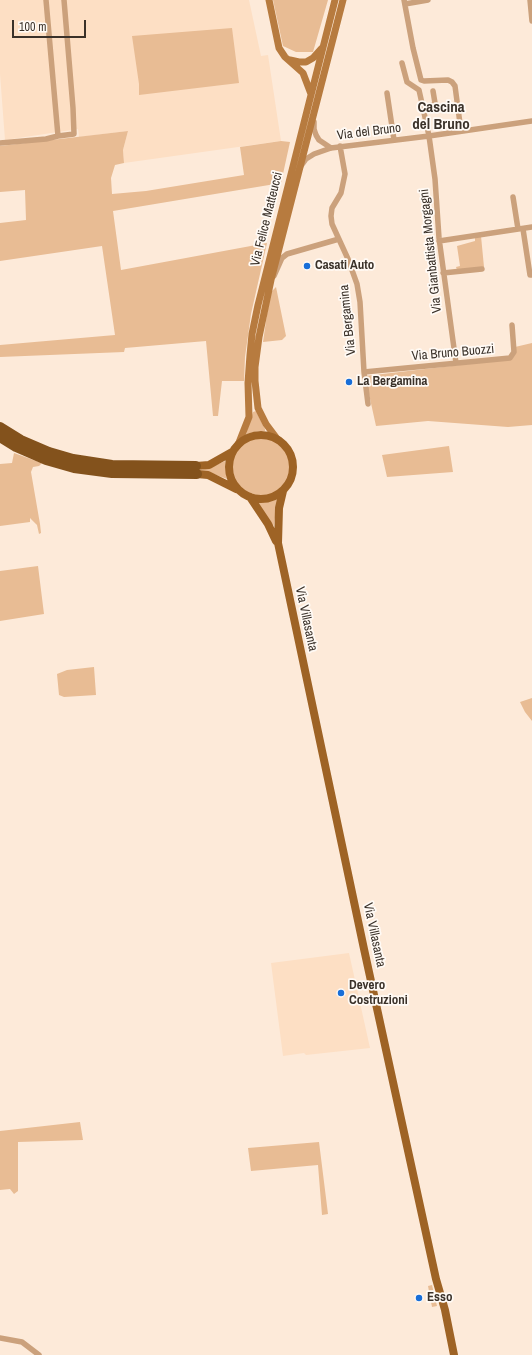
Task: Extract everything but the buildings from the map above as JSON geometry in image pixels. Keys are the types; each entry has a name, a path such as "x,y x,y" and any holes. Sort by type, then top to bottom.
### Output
{"highway":[{"path":"0,427 21,440 49,452 73,459 112,465 196,470"},
{"path":"0,437 16,447 46,460 86,470 112,473 196,470"}],"main road":[{"path":"269,0 279,48 285,57 303,73 311,94"},
{"name":"Via Felice Matteucci","path":"238,445 249,417 249,366 252,334 258,305 335,0"},
{"name":"Via Felice Matteucci","path":"278,440 266,424 258,408 255,367 259,337 271,280 343,0"},
{"path":"285,57 299,62 306,62 313,58 322,47"},
{"path":"196,470 209,465 232,452 246,439 255,435 266,435 278,440 285,446 290,452 293,465 291,479 283,491 279,508 278,544"},
{"path":"232,452 230,473 233,482 240,492"},
{"path":"196,470 229,485 250,498 268,524 278,544"},
{"path":"250,498 265,499 276,496 283,491"},
{"name":"Via Villasanta","path":"278,544 436,1279 445,1310 454,1355"}],"street":[{"path":"46,0 58,136"},
{"path":"0,143 46,139 74,134 64,0"},
{"path":"428,0 404,2 413,48 422,80 448,80 455,86 461,131"},
{"path":"530,0 532,21"},
{"name":"Via Gianbattista Morgagni","path":"402,63 407,82 419,90 429,136 435,179 439,241 456,363"},
{"path":"423,108 435,103 433,91"},
{"path":"387,92 394,140"},
{"name":"Via del Bruno","path":"316,104 314,129 319,140 331,148 532,121"},
{"name":"Via Bergamina","path":"340,146 346,174 341,193 332,208 331,216 332,224 348,258 357,284 360,302 364,372 368,404"},
{"path":"300,168 306,159 314,154 331,148"},
{"path":"513,197 530,275 532,275"},
{"path":"439,241 532,227"},
{"path":"271,280 282,258 287,254 339,239"},
{"path":"443,273 482,269"},
{"name":"Via Bruno Buozzi","path":"364,372 510,358 514,352 512,325"},
{"path":"0,1338 22,1342 38,1355"}],"shaded area":[{"path":"0,0 249,0 261,56 268,55 281,141 124,163 123,150 128,131 79,137 78,129 5,140 0,74"},
{"path":"273,0 328,0 313,52 296,52 283,46"},
{"path":"232,28 239,83 139,95 139,84 132,36"},
{"path":"128,131 123,150 124,163 115,165 111,178 112,194 146,191 244,175 240,147 281,141 290,142 281,183 113,211 121,270 267,243 251,314 245,357 244,381 222,381 218,416 213,416 206,341 125,348 124,352 0,357 0,345 115,335 102,246 0,261 0,223 26,220 25,190 0,192 0,146"},
{"path":"481,236 484,267 457,270 456,267 460,266 457,246 475,241 475,237"},
{"path":"276,287 286,336 282,340 263,342 271,292"},
{"path":"532,343 532,425 508,427 428,421 376,426 365,376 512,359 515,347"},
{"path":"256,411 265,431 246,434 253,412"},
{"path":"261,438 272,440 285,451 288,456 290,467 288,478 277,491 272,494 261,496 250,494 237,483 234,478 232,467 234,456 245,443 250,440"},
{"path":"449,446 453,472 387,477 382,455"},
{"path":"14,453 42,463 39,466 33,467 31,472 40,524 41,533 39,534 37,525 30,518 30,522 0,526 0,464 12,463"},
{"path":"225,461 227,479 211,473 198,471 212,467"},
{"path":"278,498 273,527 256,503 271,501"},
{"path":"38,566 44,614 0,621 0,571"},
{"path":"94,667 96,695 64,697 59,695 57,674 67,670"},
{"path":"532,698 532,721 520,702"},
{"path":"349,953 370,1048 283,1056 271,963"},
{"path":"80,1122 83,1140 18,1142 18,1191 14,1194 10,1189 0,1190 0,1131"},
{"path":"319,1142 328,1214 322,1215 318,1165 251,1171 248,1148"},
{"path":"432,1285 437,1306 432,1307 428,1286"}],"place":[{"name":"Casati Auto","path":"307,266"},
{"name":"La Bergamina","path":"349,382"},
{"name":"Devero Costruzioni","path":"341,993"},
{"name":"Esso","path":"419,1298"}],"district":[{"name":"Cascina del Bruno","path":"441,116"}]}
